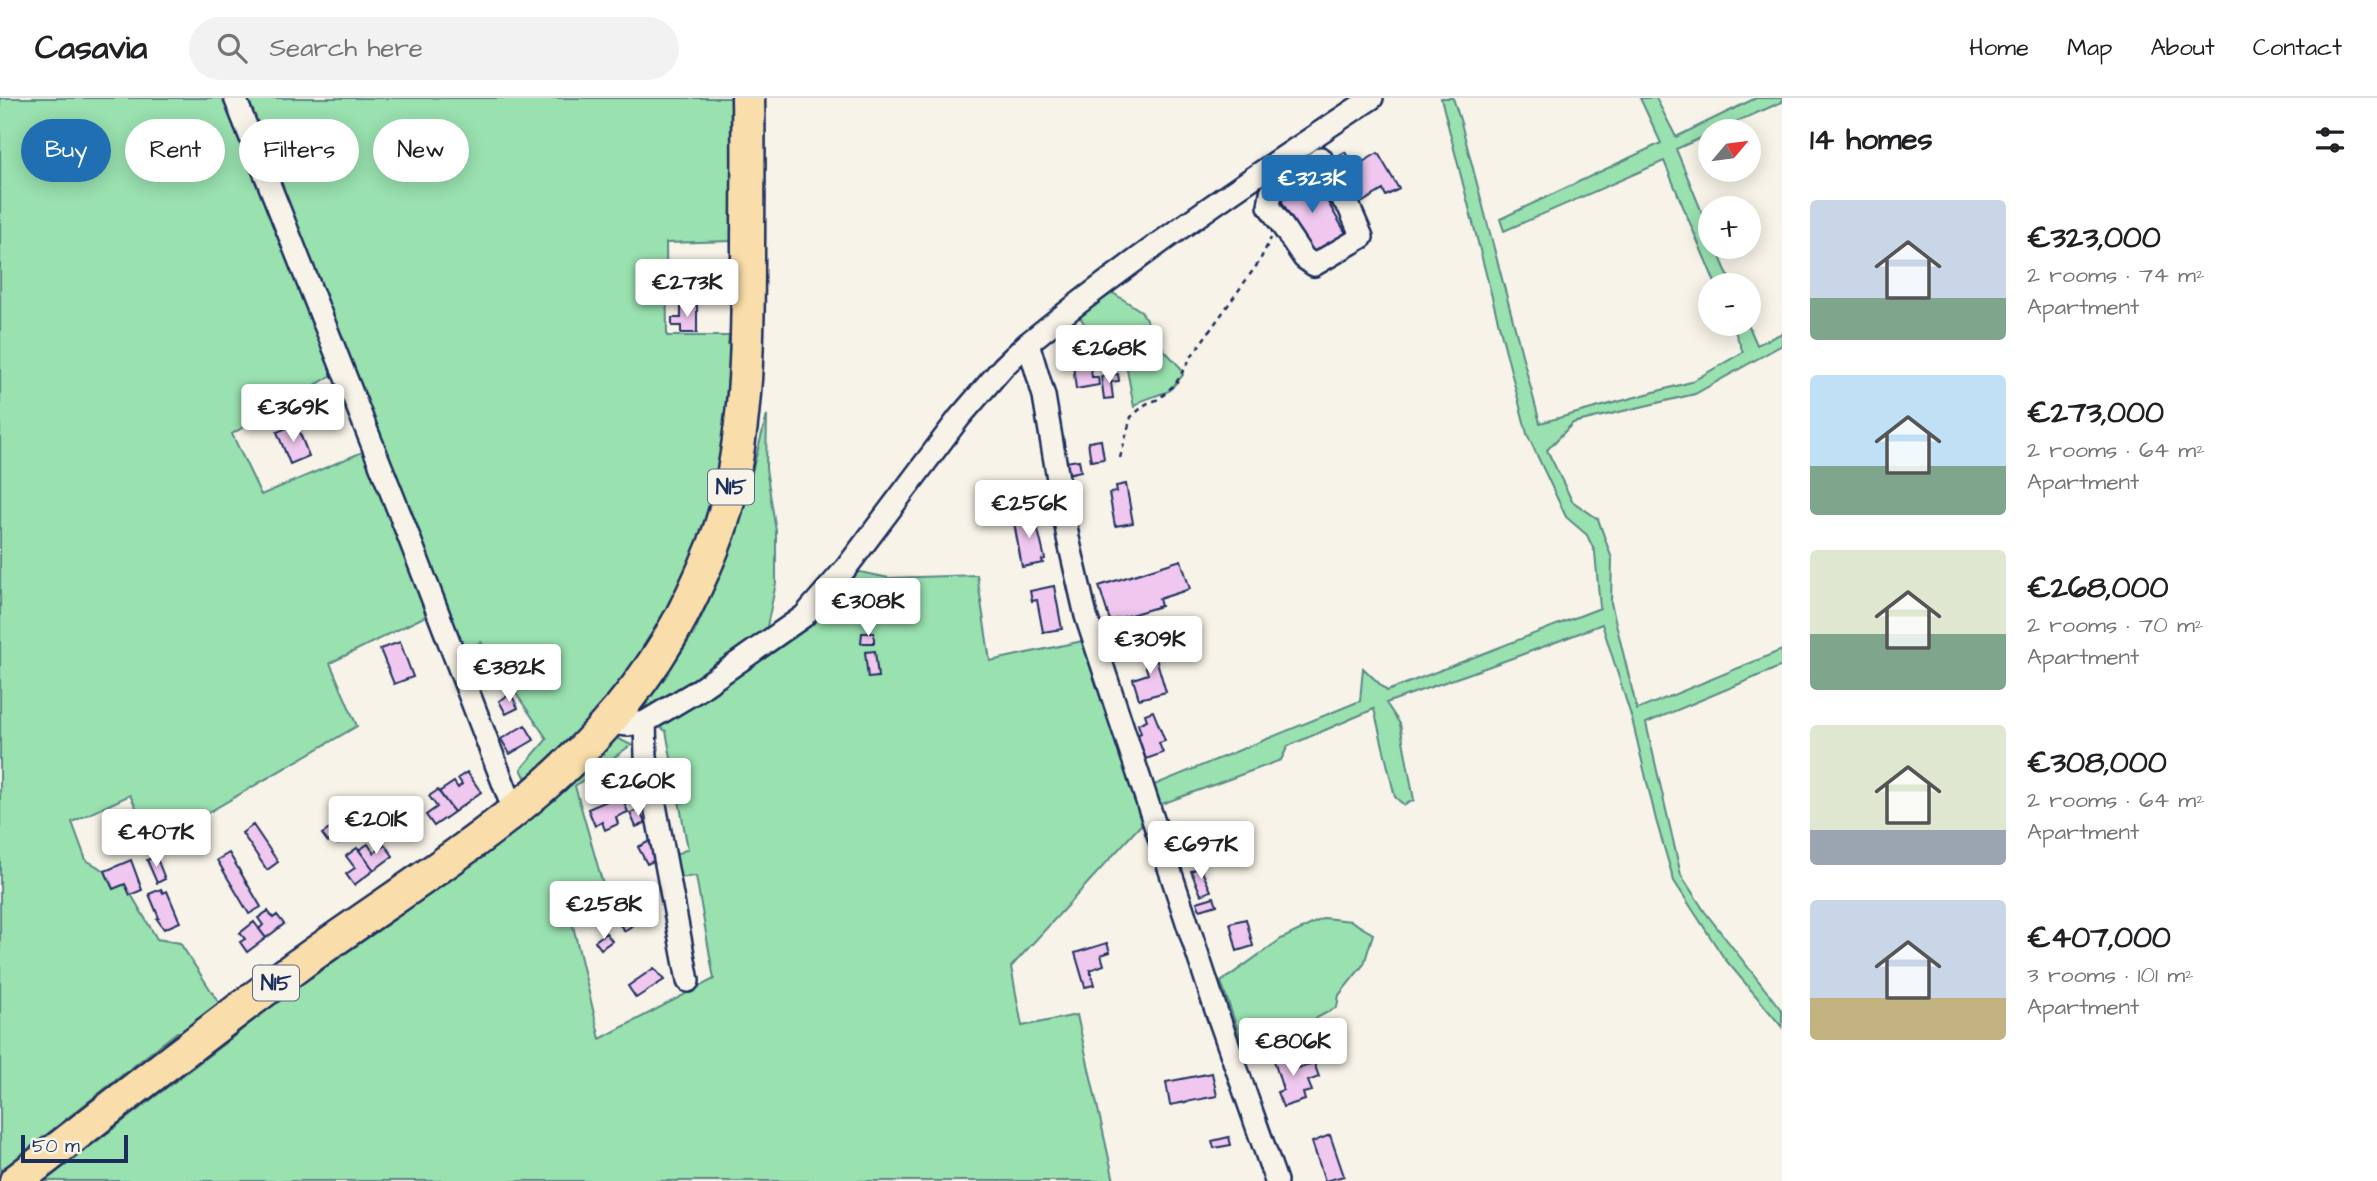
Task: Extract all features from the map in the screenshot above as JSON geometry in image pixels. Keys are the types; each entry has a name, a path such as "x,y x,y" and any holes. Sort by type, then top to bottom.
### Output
{"highway":[{"name":"N15","path":"16,1181 298,965 514,811 573,760 609,723 647,676 678,625 706,566 728,503 743,421 747,359 748,98"}],"street":[{"path":"235,98 514,811"},
{"path":"609,723 628,725 645,722 696,691 804,615 830,589 959,418 1003,367 1028,343 1181,227 1372,98"},
{"path":"1286,155 1315,167 1349,207 1362,237 1314,265 1304,258 1269,205 1271,193 1315,167"},
{"path":"1028,343 1044,396 1068,538 1086,616 1215,1007 1276,1181"},
{"path":"645,722 646,757 688,981"}],"path":[{"path":"1120,458 1130,417 1146,404 1159,399 1176,383 1193,354 1259,262 1273,228 1281,223"}],"green space":[{"path":"0,98 226,98 239,129 239,182 261,182 339,371 232,434 261,495 367,450 430,614 330,663 357,726 154,844 130,795 72,822 86,860 105,871 113,889 125,884 157,939 180,943 221,1006 183,1033 177,1032 0,1171"},
{"path":"241,98 731,98 732,241 666,243 667,336 729,336 728,344 735,347 719,478 703,536 670,615 614,700 534,775 525,777 521,769 547,739 481,642 458,654 274,182 359,182 359,119 249,119"},
{"path":"1441,98 1453,98 1461,123 1540,423 1691,382 1743,352 1737,336 1753,336 1757,345 1782,333 1782,345 1695,394 1573,423 1547,450 1572,501 1598,519 1612,559 1611,603 1637,710 1782,650 1782,666 1646,723 1681,875 1705,912 1782,1011 1782,1027 1724,958 1674,881 1656,820 1632,719 1602,624 1386,703 1400,724 1414,800 1404,805 1395,797 1374,709 1288,746 1281,760 1159,805 1154,785 1360,701 1363,668 1387,691 1600,608 1595,552 1587,535 1566,517 1527,434"},
{"path":"1640,98 1656,98 1676,137 1698,126 1698,139 1676,149 1698,203 1698,242 1664,161 1504,231 1500,219 1661,143"},
{"path":"1756,98 1782,98 1782,102 1743,119 1713,119"},
{"path":"1705,259 1721,259 1727,273 1711,273"},
{"path":"1110,291 1141,311 1183,375 1169,391 1141,401 1134,407 1126,364 1102,369 1095,341 1077,312"},
{"path":"767,415 766,469 776,531 776,583 766,631 654,708 645,706 694,633 720,576 741,513"},
{"path":"855,571 889,578 977,575 990,661 1092,639 1149,816 1011,967 1022,1026 1077,1015 1114,1181 45,1181 238,1033 259,1013 596,762 613,736 631,745 575,786 604,888 569,909 600,1039 714,979 696,876 679,878 674,855 688,849 666,731 657,726"},
{"path":"1324,918 1351,921 1373,934 1364,964 1339,995 1337,1007 1247,1056 1221,982 1281,939"}],"building":[{"path":"1345,152 1354,167 1378,153 1399,189 1386,196 1383,190 1351,209 1324,165"},
{"path":"1312,175 1347,235 1313,255 1278,195"},
{"path":"681,304 697,304 697,333 681,333 681,326 672,326 672,318 681,318"},
{"path":"1090,363 1092,377 1098,377 1099,385 1076,389 1073,365"},
{"path":"1118,374 1119,381 1111,382 1113,398 1104,399 1101,376"},
{"path":"296,424 309,456 290,464 277,432"},
{"path":"1101,440 1104,459 1091,461 1088,442"},
{"path":"1079,460 1081,471 1067,474 1065,462"},
{"path":"1126,484 1133,523 1115,526 1109,493 1117,492 1116,486"},
{"path":"1034,513 1045,559 1042,560 1043,563 1022,567 1013,517"},
{"path":"1181,560 1190,589 1159,599 1161,606 1110,621 1099,586"},
{"path":"1054,586 1062,629 1043,632 1037,600 1032,601 1030,591"},
{"path":"861,595 875,596 874,616 860,616"},
{"path":"862,633 874,633 874,643 861,643"},
{"path":"400,642 413,677 394,684 380,649"},
{"path":"1152,645 1166,692 1139,699 1133,679 1148,674 1140,648"},
{"path":"875,651 878,677 868,678 865,652"},
{"path":"511,694 518,708 506,714 499,701"},
{"path":"1153,711 1165,741 1159,743 1163,753 1146,759 1137,735 1141,733 1138,724 1147,720 1145,714"},
{"path":"525,725 534,740 510,754 501,739"},
{"path":"467,772 481,792 454,812 439,792 454,782 458,788 462,784 458,778"},
{"path":"438,790 454,812 434,826 426,815 437,807 429,796"},
{"path":"621,795 628,812 616,817 618,824 605,830 602,822 595,826 588,809"},
{"path":"639,809 645,823 636,827 630,813"},
{"path":"253,825 278,862 267,870 242,833"},
{"path":"336,825 345,839 338,844 334,838 328,842 322,834"},
{"path":"1234,825 1240,838 1246,835 1249,841 1241,844 1239,839 1215,848 1209,834"},
{"path":"650,841 658,859 647,864 638,847"},
{"path":"368,844 374,853 385,845 393,856 374,870 359,850"},
{"path":"357,848 374,870 354,885 346,874 355,868 346,856"},
{"path":"229,853 261,907 249,914 217,860"},
{"path":"156,856 165,879 157,883 147,860"},
{"path":"131,860 142,890 130,895 125,884 113,889 105,871"},
{"path":"1200,867 1211,891 1201,895 1191,871"},
{"path":"161,889 163,893 167,891 180,922 164,929 157,919 159,918 149,894"},
{"path":"1214,897 1217,905 1200,910 1197,902"},
{"path":"638,898 653,918 644,925 640,919 625,931 614,918"},
{"path":"268,911 273,918 277,915 284,924 266,938 259,929 263,925 258,918"},
{"path":"1246,919 1253,946 1237,951 1230,923"},
{"path":"254,922 266,938 247,952 240,942 245,939 240,933"},
{"path":"606,933 612,941 601,949 595,941"},
{"path":"1107,943 1110,952 1101,955 1104,965 1090,970 1094,985 1085,987 1075,953"},
{"path":"654,968 664,980 636,998 628,986"},
{"path":"1288,1049 1295,1069 1314,1063 1319,1077 1308,1081 1312,1091 1303,1093 1305,1100 1283,1107 1277,1092 1283,1090 1272,1054"},
{"path":"1212,1073 1217,1096 1170,1105 1166,1082"},
{"path":"1330,1135 1344,1176 1325,1181 1312,1142"},
{"path":"1229,1137 1231,1145 1214,1148 1212,1141"}]}
